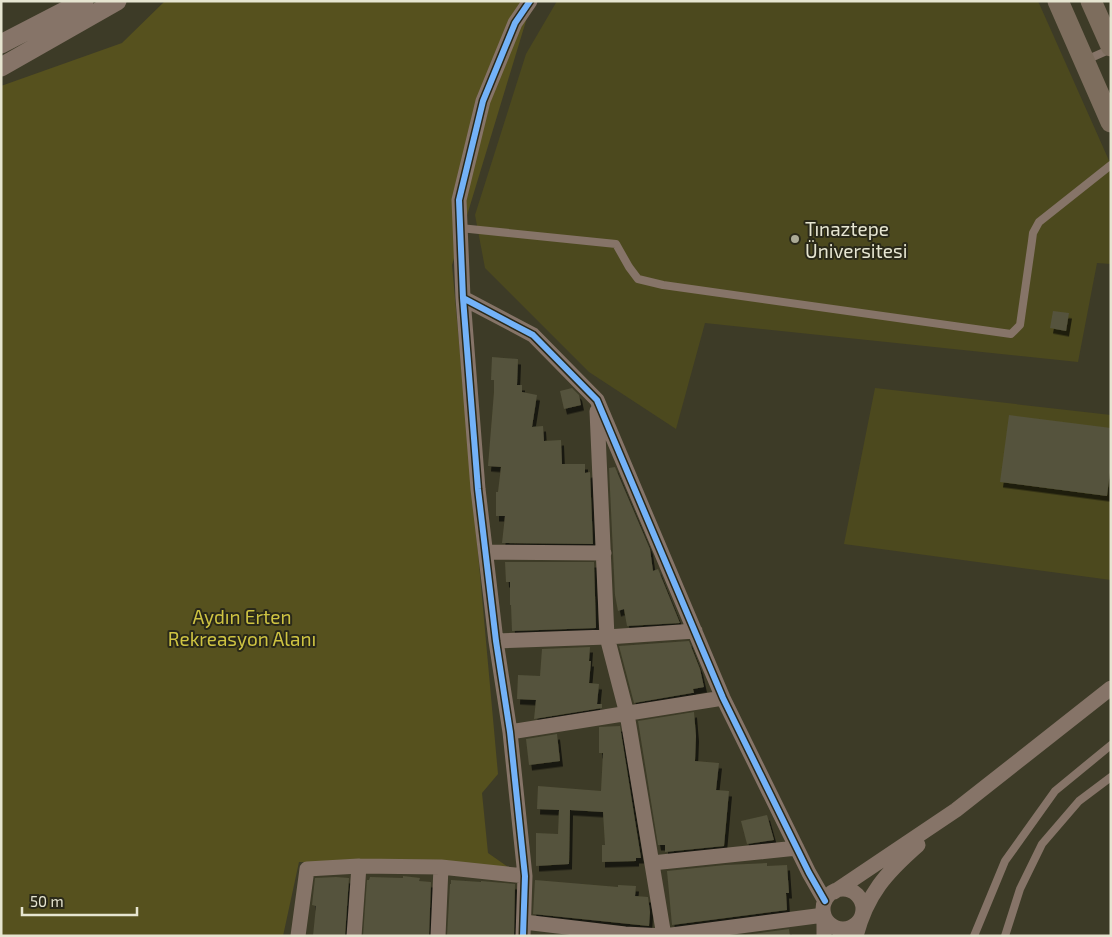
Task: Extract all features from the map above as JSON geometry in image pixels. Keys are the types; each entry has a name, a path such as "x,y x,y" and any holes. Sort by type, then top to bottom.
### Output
{"main road":[{"path":"1058,1 1111,122"},
{"path":"1091,1 1111,48"}],"street":[{"path":"1,44 84,1"},
{"path":"1,67 117,1"},
{"path":"530,1 515,24 483,101 459,200 463,298 478,489 496,641 510,732 525,876 523,929 664,936 828,902 847,890 854,892 861,903 861,916 856,936"},
{"path":"463,298 534,335 597,400 723,698 797,848 828,902 830,925 842,929 854,926 871,896 892,868 956,810"},
{"path":"597,400 607,637 627,714 664,936"},
{"path":"486,552 604,553"},
{"path":"496,641 607,637 695,631"},
{"path":"824,936 828,902 956,810 1111,688"},
{"path":"510,732 723,698"},
{"path":"652,862 797,848"},
{"path":"298,936 307,869 359,866 441,867 525,876"},
{"path":"354,936 359,866"},
{"path":"438,936 441,867"}],"lane":[{"path":"1084,61 1111,48"},
{"path":"460,228 616,244 638,279 663,285 1011,334 1020,325 1033,233 1039,222 1111,165"},
{"path":"974,936 1005,861 1055,790 1111,745"},
{"path":"1005,936 1020,889 1042,844 1079,801 1111,777"}],"shaded area":[{"name":"Tınaztepe Üniversitesi","path":"557,1 1038,1 1111,165 1111,264 1097,263 1078,362 705,323 676,429 589,372 485,268 475,215 526,54"},
{"path":"875,388 1111,415 1111,580 844,544"}],"green space":[{"name":"Aydın Erten Rekreasyon Alanı","path":"165,1 532,1 452,265 498,774 482,793 488,853 508,867 299,862 283,936 1,936 1,86 122,43"}],"building":[{"path":"1053,311 1069,313 1066,331 1050,328"},
{"path":"492,357 518,359 517,385 522,385 522,392 537,395 532,427 543,426 544,441 561,440 562,464 585,464 585,473 590,472 593,544 502,543 505,516 496,516 496,492 498,492 501,467 488,466 494,392 494,380 491,380"},
{"path":"572,388 579,395 581,405 564,409 560,391"},
{"path":"1009,415 1111,428 1111,464 1107,496 1000,482"},
{"path":"615,467 650,549 653,571 658,569 680,623 627,626 624,609 618,611 615,595 609,468"},
{"path":"505,562 594,562 596,628 512,631 510,582 506,582"},
{"path":"689,641 700,669 704,687 693,689 694,693 634,703 619,646"},
{"path":"590,647 589,683 599,684 597,704 602,704 602,708 534,719 536,700 517,699 518,675 540,676 542,649"},
{"path":"694,712 696,736 695,761 719,763 716,790 729,791 724,846 665,852 665,845 658,845 638,721"},
{"path":"620,726 641,858 636,858 636,861 602,862 602,845 605,845 603,812 570,810 569,864 536,866 536,833 558,834 559,810 537,809 538,786 601,791 603,753 599,753 599,727"},
{"path":"557,734 560,761 529,765 526,739"},
{"path":"767,815 774,840 747,844 741,821"},
{"path":"767,863 767,866 787,865 789,893 786,893 787,910 672,925 667,871"},
{"path":"403,876 420,878 419,881 431,882 429,936 363,936 367,880 370,877 403,878"},
{"path":"315,878 349,878 345,936 313,936 316,906 312,905"},
{"path":"451,880 515,884 514,936 447,936"},
{"path":"535,880 618,887 618,885 636,886 635,896 648,897 649,926 533,914"},
{"path":"789,929 790,936 738,936"}],"cycle path":[{"path":"530,1 515,23 483,101 459,200 463,298 533,335 597,400 723,698 809,873 825,901"},
{"path":"463,298 478,489 496,641 510,732 525,876 523,936"}],"place":[{"name":"Tınaztepe Üniversitesi","path":"795,239"}]}
